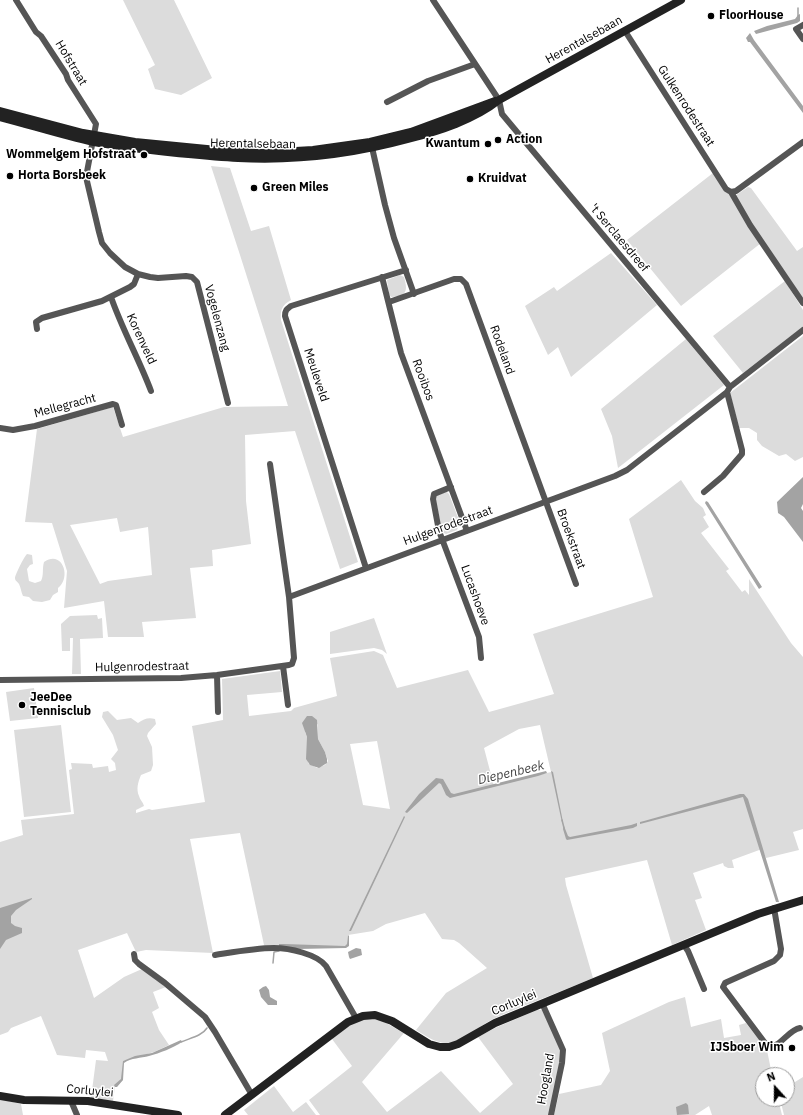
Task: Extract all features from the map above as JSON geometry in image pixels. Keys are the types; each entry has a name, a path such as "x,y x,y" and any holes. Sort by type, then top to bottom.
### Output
{"street":[{"name":"Hofstraat","path":"16,0 36,32 41,36 66,74 68,80 96,124 94,138"},
{"name":"'t Serclaesdreef","path":"433,0 499,100 502,114 728,390"},
{"name":"Herentalsebaan","path":"0,117 94,138 217,150 261,153 371,145 449,119 499,100 681,0"},
{"path":"803,25 796,30 803,39"},
{"name":"Gulkenrodestraat","path":"625,31 726,189 730,192 750,225 803,303"},
{"path":"387,102 415,86 475,64"},
{"name":"Herentalsebaan","path":"0,111 94,138"},
{"name":"Vogelenzang","path":"94,138 86,177 102,243 110,253 126,267 138,274 158,278 186,276 192,277 197,282 228,403"},
{"path":"730,192 736,191 803,142"},
{"path":"371,145 394,238 414,294"},
{"name":"Meuleveld","path":"366,568 285,316 285,312 287,308 291,306 406,270"},
{"path":"37,329 36,322 42,318 102,301 111,297 134,284 138,274"},
{"name":"Rooibos","path":"382,277 401,353 467,531"},
{"name":"Rodeland","path":"389,302 454,279 461,279 466,284 546,502"},
{"name":"Korenveld","path":"111,297 118,318 146,376 151,391"},
{"path":"704,492 723,476 742,454 728,390 803,330"},
{"name":"Hulgenrodestraat","path":"289,597 615,476 626,470 728,390"},
{"name":"Mellegracht","path":"0,428 13,430 35,426 113,404 116,405 122,424"},
{"path":"270,464 289,597 294,658 292,664 283,666 288,706"},
{"path":"442,540 437,522 433,496 436,493 451,488"},
{"name":"Broekstraat","path":"546,502 576,584"},
{"name":"Lucashoeve","path":"442,540 479,638 481,658"},
{"name":"Hulgenrodestraat","path":"0,680 181,678 217,675 283,666"},
{"path":"217,675 218,712"},
{"name":"Corluylei","path":"225,1115 348,1022 356,1018 369,1015 382,1016 429,1044 440,1047 449,1047 458,1044 495,1023 774,908 803,900"},
{"path":"774,908 781,949 780,955 774,961 725,983 723,987 768,1047 772,1047 794,1030 800,1028"},
{"path":"684,945 704,988"},
{"path":"215,955 275,948 292,950 317,958 326,966 356,1018"},
{"path":"134,954 135,960 139,964 177,992 204,1017 215,1032 252,1095"},
{"name":"Hoogland","path":"542,1004 563,1050 562,1063 551,1115"},
{"name":"Corluylei","path":"0,1096 24,1100 88,1101 178,1115"},
{"path":"71,1101 77,1115"}],"shaded area":[{"path":"123,0 174,0 212,78 181,95 155,89 148,69 155,65"},
{"path":"800,14 800,21 797,23 756,34 754,31 795,19"},
{"path":"750,33 803,106 803,113 750,42 748,42 746,38"},
{"path":"211,166 230,168 251,231 269,226 291,300 282,308 281,320 358,562 340,569 295,431 245,435 246,501 251,544 212,550 213,566 190,568 196,618 142,622 144,637 108,637 104,601 64,608 67,571 52,523 25,522 37,429 113,407 123,437 224,407 288,406","holes":["117,518 120,532 148,527 152,575 108,581 100,584 70,525"]},
{"path":"713,173 732,198 748,187 751,188 797,251 803,247 803,304 761,243 681,306 627,240"},
{"path":"611,253 657,305 571,377 558,347 548,355 525,306 554,287 557,291"},
{"path":"400,275 404,277 406,286 405,292 403,294 391,297 389,294 387,280"},
{"path":"785,281 803,310 803,327 743,373 713,336"},
{"path":"803,336 803,457 795,461 786,454 779,456 762,446 757,440 757,433 749,428 739,428 730,393"},
{"path":"686,339 724,385 618,468 612,436 601,409"},
{"path":"803,477 803,504 801,508 803,511 803,542 784,517 778,513 777,502"},
{"path":"681,480 695,501 703,508 706,515 703,517 709,527 701,533 729,569 726,571 742,592 745,590 749,595 749,579 791,643 803,657 803,829 793,832 799,850 766,858 762,849 732,860 734,868 728,868 724,866 723,863 693,873 702,898 695,900 706,930 672,945 647,860 565,878 593,978 493,1019 459,1040 443,1043 431,1039 416,1030 446,993 487,968 459,943 454,940 442,939 425,913 386,924 373,931 348,935 347,947 264,945 240,833 190,839 213,953 146,950 136,952 127,933 78,950 94,998 124,977 142,969 166,987 153,992 159,1008 152,1012 159,1030 169,1045 154,1052 123,1061 123,1080 115,1086 113,1101 91,1098 96,1060 108,1061 105,1052 86,1050 85,1058 57,1055 41,1016 11,1028 8,1032 0,1035 0,842 23,835 21,820 74,814 69,770 72,769 71,763 92,764 93,768 108,766 109,772 116,770 115,763 111,759 118,750 113,735 102,717 103,712 108,711 117,720 131,718 138,723 142,720 150,718 155,719 156,724 147,736 152,747 153,765 151,771 141,775 139,780 138,793 144,806 136,810 136,813 149,809 152,810 205,802 192,726 223,720 222,679 280,671 282,692 247,695 249,716 291,711 294,708 337,696 330,658 374,651 383,655 397,688 468,670 489,712 554,694 533,634 653,597 629,519","holes":["318,724 318,739 328,761 325,765 317,768 308,763 307,737 305,732","540,725 551,772 494,786 484,748 519,729","377,741 390,809 363,805 350,744"]},
{"path":"446,491 449,494 460,523 457,530 446,534 442,532 435,496"},
{"path":"706,501 762,587 759,589 705,503"},
{"path":"27,554 32,555 33,564 27,569 29,581 35,583 41,581 44,562 50,559 56,559 63,566 64,577 62,583 58,588 58,592 53,595 50,600 42,602 33,601 29,597 23,596 19,584 15,578 16,573"},
{"path":"97,615 98,619 102,618 103,638 80,639 81,674 72,674 73,638 70,638 70,651 62,651 61,624 70,616"},
{"path":"374,618 387,654 382,650 374,648 330,654 330,632"},
{"name":"JeeDee Tennisclub","path":"34,688 38,718 10,721 6,692"},
{"path":"307,716 312,716 317,720 318,739 327,759 327,763 319,768 310,765 306,759 307,737 302,723"},
{"path":"61,725 71,812 24,817 14,730"},
{"path":"546,771 547,773 538,776 450,798 446,795 441,784 439,783 407,813 405,812 419,794 436,778 443,779 451,793 454,794"},
{"path":"551,771 553,772 563,822 561,818"},
{"path":"744,794 748,799 779,902 776,902 743,797 640,824 640,822"},
{"path":"404,816 405,817 351,931 349,931"},
{"path":"637,823 637,826 633,828 567,840 563,829 564,826 568,836 570,837"},
{"path":"32,898 16,910 11,916 11,923 22,928 22,933 6,940 0,949 0,908"},
{"path":"348,935 349,946 346,948 298,949 279,947 279,944 345,946 347,944"},
{"path":"356,948 361,949 362,955 350,959 348,952"},
{"path":"266,986 269,990 270,997 277,1001 277,1005 268,1005 261,997 259,990"},
{"path":"685,997 691,1027 721,1019 724,1038 741,1035 739,1025 746,1023 767,1050 770,1067 755,1067 755,1107 780,1107 782,1115 712,1115 709,1106 695,1115 554,1115 559,1094 601,1085 610,1071 602,1033 669,1002"},
{"path":"537,1010 542,1010 561,1048 560,1063 549,1115 320,1115 309,1100 352,1066 332,1039 354,1023 360,1020 373,1018 404,1033 362,1082 387,1112 441,1071 480,1113 513,1084 478,1037"},
{"path":"181,1040 182,1042 166,1050 124,1063 123,1080 117,1087 115,1087 114,1085 121,1079 123,1061 135,1056 152,1053"},
{"path":"803,1077 803,1115 784,1115 782,1107 795,1107 795,1082"},
{"path":"274,1086 293,1112 306,1102 316,1115 248,1115 244,1110"},
{"path":"0,1099 21,1104 23,1115 0,1115"},
{"path":"686,1103 688,1105 689,1114 677,1115 676,1107"}],"waterway":[{"path":"798,8 798,16"},
{"name":"Diepenbeek","path":"562,820 564,828"},
{"name":"Diepenbeek","path":"273,963 274,952 279,951"},
{"name":"Diepenbeek","path":"181,1042 199,1035 207,1028"}],"place":[{"name":"FloorHouse","path":"711,16"},
{"name":"Action","path":"498,140"},
{"name":"Kwantum","path":"488,144"},
{"name":"Wommelgem Hofstraat","path":"144,155"},
{"name":"Horta Borsbeek","path":"10,176"},
{"name":"Kruidvat","path":"470,179"},
{"name":"Green Miles","path":"254,188"},
{"name":"JeeDee Tennisclub","path":"22,705"},
{"name":"IJSboer Wim","path":"792,1048"}]}
